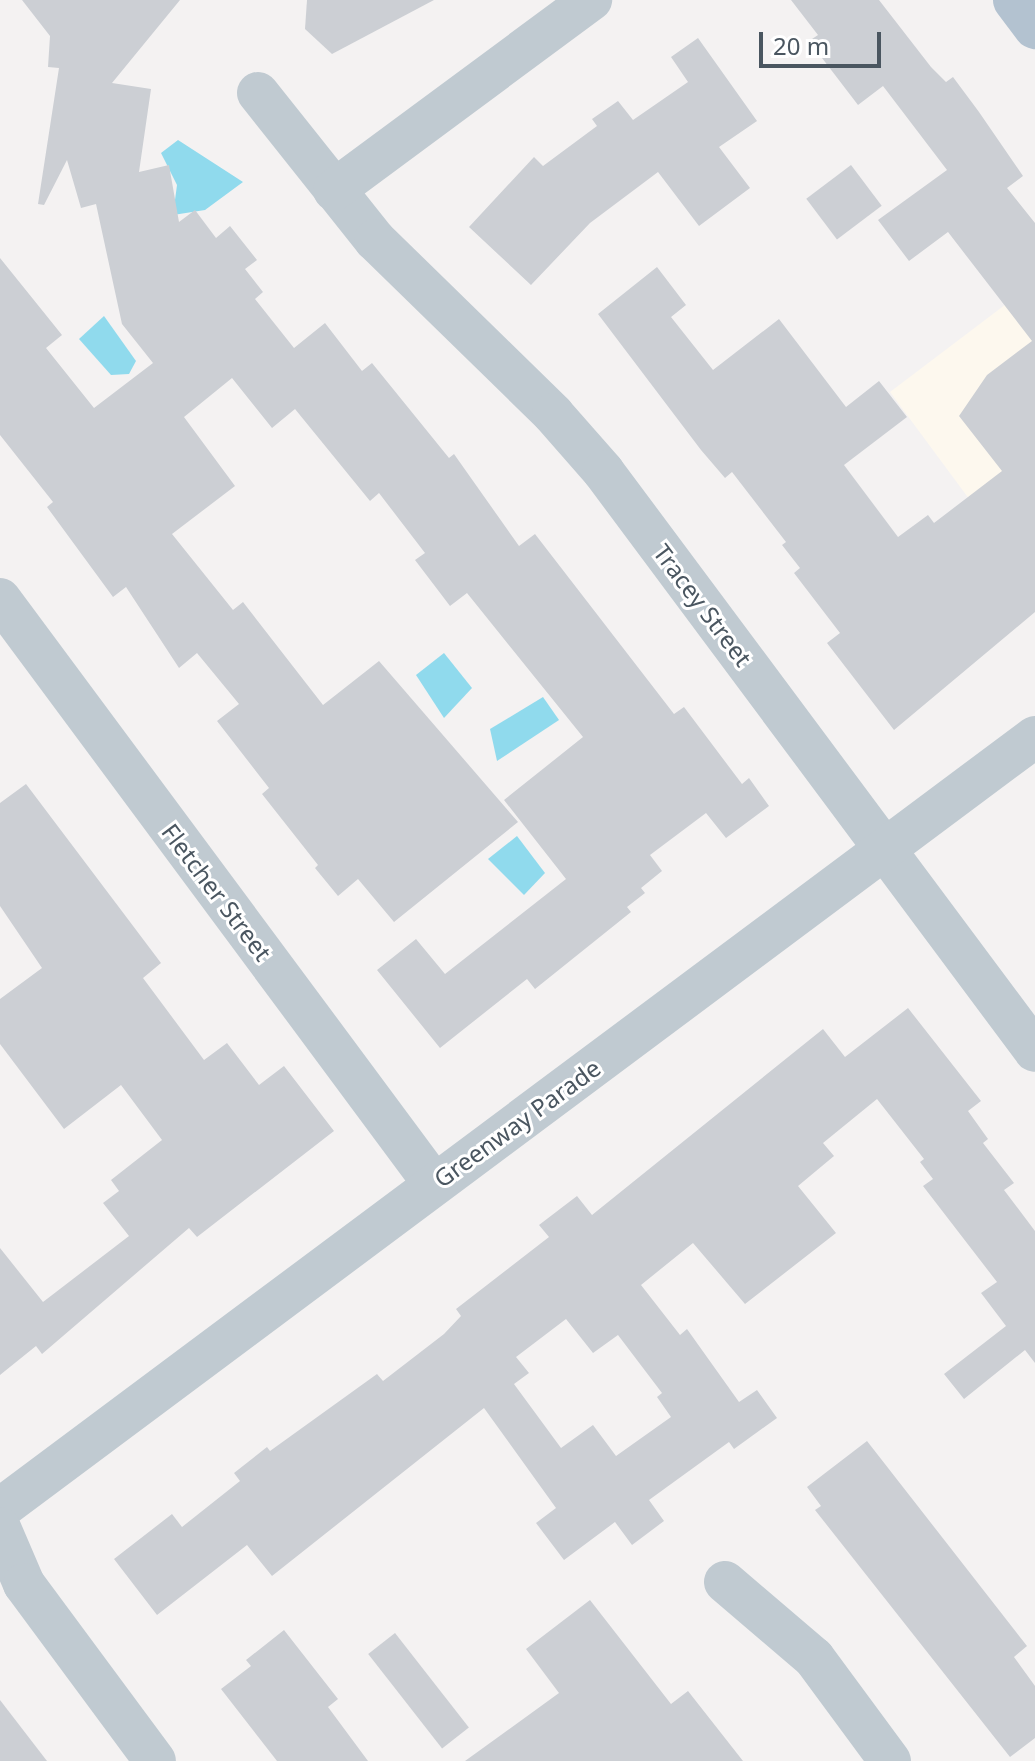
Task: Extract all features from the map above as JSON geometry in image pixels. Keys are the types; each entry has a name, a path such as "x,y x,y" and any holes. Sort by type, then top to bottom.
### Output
{"main road":[{"path":"1015,0 1035,27"}],"street":[{"path":"334,190 591,0"},
{"name":"Tracey Street","path":"258,93 334,190 399,265 595,461 1035,1051"},
{"name":"Fletcher Street","path":"0,599 434,1184"},
{"name":"Greenway Parade","path":"0,1509 1035,737"},
{"path":"0,1528 24,1584 155,1761"},
{"path":"725,1582 814,1658 890,1761"}],"shaded area":[{"path":"1035,282 1035,588 890,392"}],"water":[{"path":"178,140 243,182 205,210 173,215 177,185 161,153"},
{"path":"104,316 136,361 129,374 111,375 79,339"},
{"path":"444,653 472,688 444,718 416,675"},
{"path":"543,697 559,720 497,761 490,729"},
{"path":"517,836 545,873 524,895 488,859"}],"building":[{"path":"22,0 180,0 112,83 151,89 139,172 169,165 179,222 195,210 216,238 230,226 257,260 245,269 263,292 255,299 294,348 325,323 362,371 372,363 449,458 454,454 519,546 535,534 674,714 684,707 742,784 749,778 769,806 726,838 706,813 650,855 662,871 641,888 645,893 627,907 631,912 535,989 527,979 440,1048 377,970 416,939 445,974 566,879 504,800 583,737 467,593 450,606 415,560 425,553 379,493 370,501 295,409 272,428 232,378 184,417 235,486 172,534 233,610 243,602 323,705 379,661 518,822 394,922 358,879 338,896 315,868 318,865 262,794 269,788 217,721 239,704 197,653 179,668 126,587 113,597 47,507 53,502 0,435 0,258 62,335 46,348 94,408 153,363 122,324 96,204 81,208 67,160 44,205 38,204 59,68 48,67 50,36"},
{"path":"307,0 434,0 332,54 305,29"},
{"path":"791,0 879,0 931,67 946,82 953,77 979,112 1023,176 1007,188 1035,223 1035,612 894,730 827,643 840,633 794,573 800,568 782,545 786,542 732,472 725,478 701,450 598,314 657,267 686,305 671,317 713,370 779,319 846,407 879,381 907,417 844,465 898,537 928,515 934,523 1002,471 959,416 987,375 1032,341 948,232 909,261 878,220 947,170 883,86 858,105 809,41 818,35"},
{"path":"698,38 757,121 719,147 750,188 699,226 658,172 590,223 531,285 469,227 534,157 543,166 597,126 592,119 618,101 633,120 688,82 671,57"},
{"path":"851,165 882,206 837,239 806,199"},
{"path":"26,784 161,963 143,978 204,1060 227,1043 259,1085 284,1066 334,1131 197,1237 189,1228 42,1354 36,1346 0,1375 0,1248 43,1302 129,1236 103,1203 119,1191 111,1180 162,1140 121,1085 64,1129 0,1044 0,999 42,968 0,906 0,803"},
{"path":"908,1008 981,1101 968,1111 988,1139 983,1143 1014,1183 1004,1190 1035,1231 1035,1363 1025,1350 964,1399 944,1374 1006,1326 981,1293 997,1282 923,1186 933,1179 920,1162 924,1159 877,1099 823,1143 834,1156 798,1186 836,1233 745,1304 693,1243 641,1285 680,1335 687,1329 739,1402 757,1390 777,1418 734,1449 729,1442 649,1500 664,1521 632,1545 615,1522 564,1560 536,1523 556,1508 484,1408 272,1576 247,1545 157,1615 114,1559 172,1514 182,1527 240,1481 234,1473 267,1447 270,1451 377,1374 383,1381 444,1334 461,1316 456,1309 549,1237 539,1225 577,1196 592,1215 823,1029 845,1057","holes":["566,1319 593,1353 618,1335 662,1393 657,1397 671,1417 616,1456 593,1425 561,1448 514,1384 529,1373 516,1357"]},
{"path":"867,1441 1027,1646 1014,1657 1035,1686 1035,1738 1010,1757 815,1510 821,1506 807,1487"},
{"path":"590,1600 671,1704 688,1691 743,1761 465,1761 559,1693 526,1649"},
{"path":"284,1630 338,1699 328,1707 368,1761 277,1761 221,1689 251,1666 246,1660"},
{"path":"395,1633 469,1728 442,1748 368,1654"},
{"path":"0,1700 47,1761 0,1761"}]}
